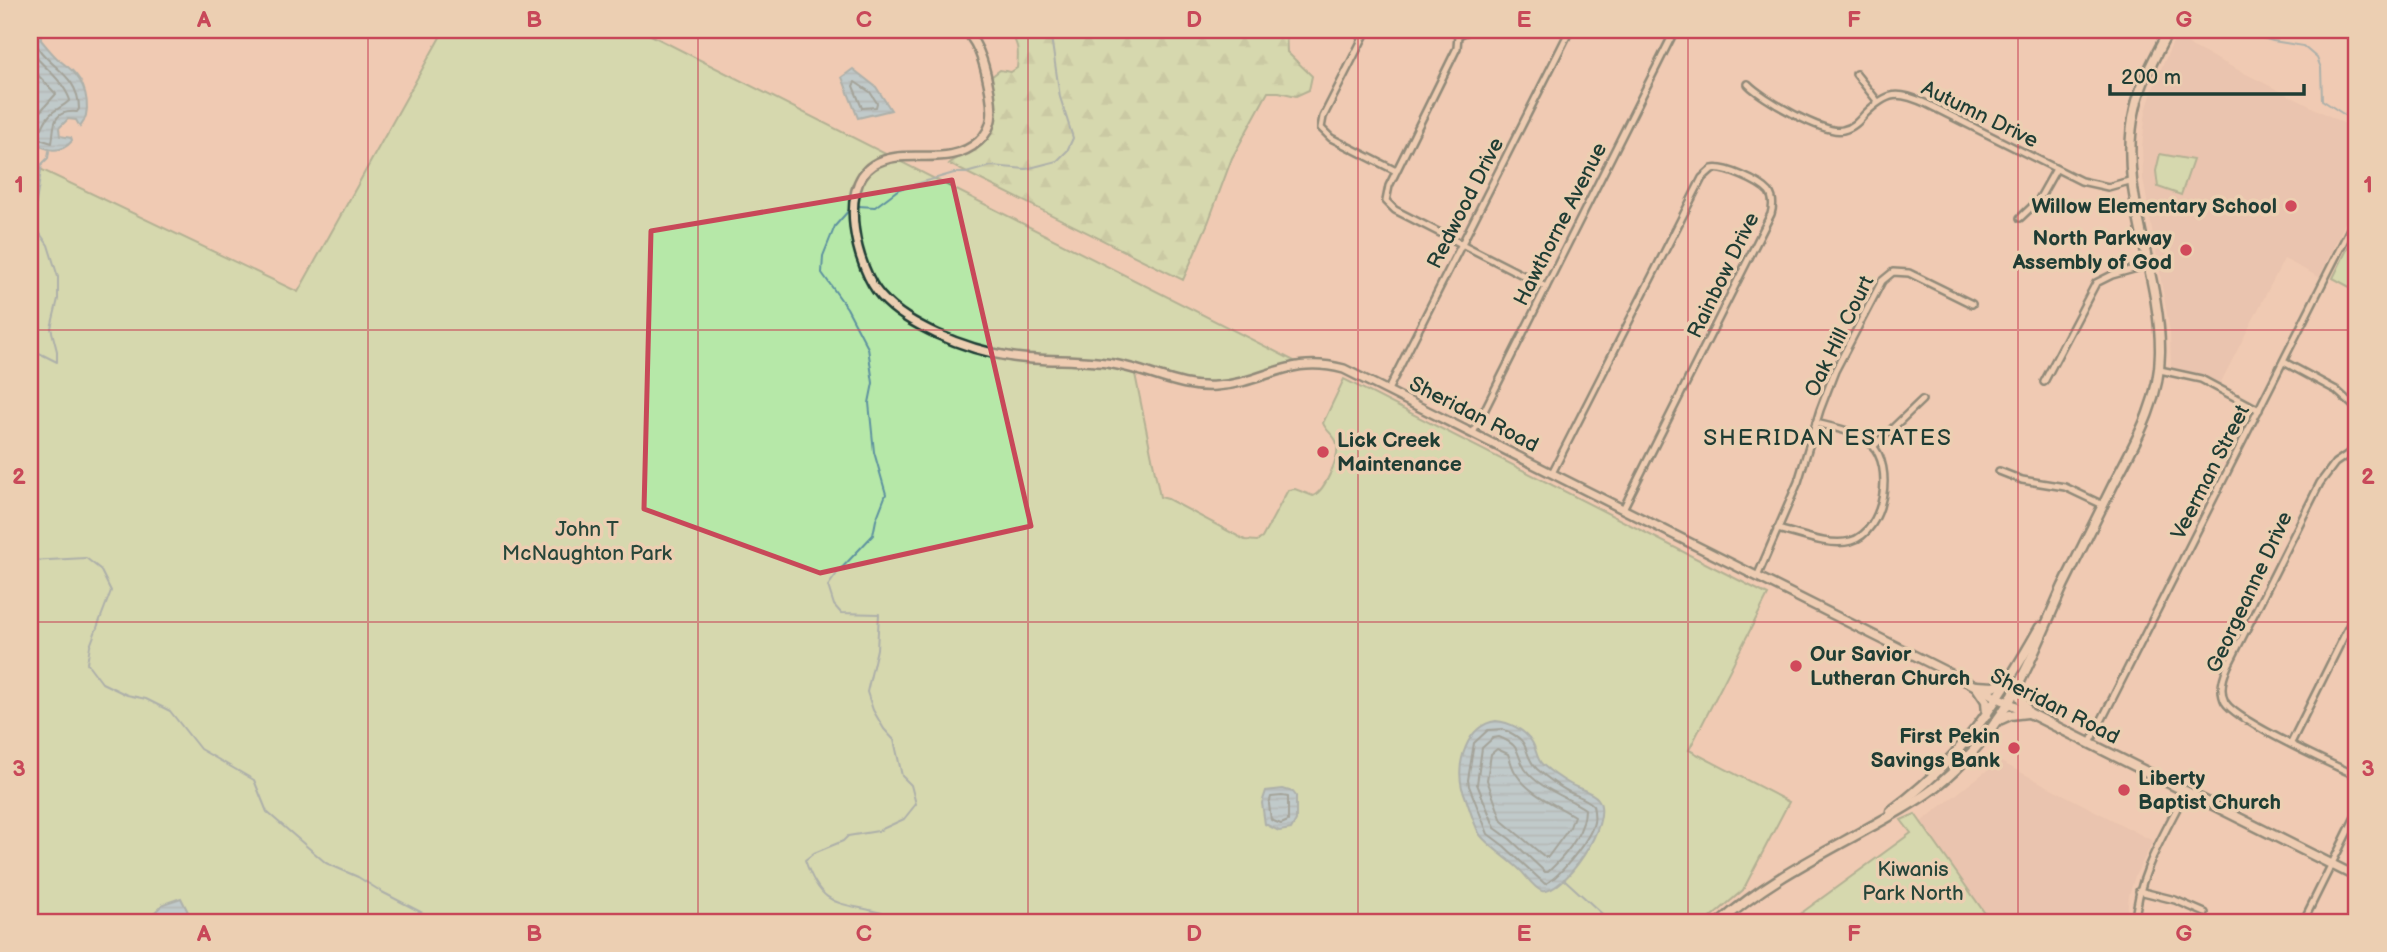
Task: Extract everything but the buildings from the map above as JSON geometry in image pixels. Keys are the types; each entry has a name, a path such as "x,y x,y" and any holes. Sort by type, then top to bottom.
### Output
{"main road":[{"path":"1721,922 1775,881 1905,808 1938,785 1976,747 2008,703 2015,681 2154,402 2160,370 2160,334 2133,180 2130,147 2134,110 2169,30"},
{"path":"1976,686 1994,688 2015,681"},
{"path":"1860,833 1939,772 2015,681"},
{"path":"2015,681 2020,697 2031,714"},
{"path":"1976,686 1986,701 1986,718"},
{"name":"Sheridan Road","path":"1999,698 2357,877"},
{"path":"1994,724 2010,715 2031,714"}],"street":[{"name":"Sheridan Road","path":"965,30 978,50 989,89 993,113 987,132 975,145 951,155 893,159 877,163 862,177 855,202 856,237 863,266 880,296 918,325 972,347 1014,357 1119,365 1177,383 1199,386 1224,386 1286,367 1319,364 1344,369 1999,698"},
{"path":"1367,30 1325,113 1321,128 1331,138 1396,171"},
{"path":"1453,30 1458,35 1455,54 1387,190 1386,201 1395,210 1546,288"},
{"path":"1458,35 1471,30"},
{"name":"Redwood Drive","path":"1388,390 1570,30"},
{"name":"Hawthorne Avenue","path":"1473,433 1675,30"},
{"path":"1748,84 1760,96 1836,131 1853,125 1878,102 1856,74"},
{"name":"Autumn Drive","path":"1878,102 1898,94 1912,97 2056,169 2097,186 2108,187 2133,180"},
{"name":"Rainbow Drive","path":"1552,473 1702,178 1712,169 1728,170 1769,192 1773,204 1771,214 1623,509"},
{"path":"2020,218 2038,201 2056,169"},
{"name":"Veerman Street","path":"2090,743 2357,215"},
{"path":"2044,383 2096,284 2112,275 2148,265"},
{"name":"Oak Hill Court","path":"1757,577 1798,482 1816,423 1839,364 1879,286 1890,273 1909,273 1972,304"},
{"path":"2284,362 2336,390 2357,409"},
{"path":"2160,370 2201,379 2259,410"},
{"path":"1874,446 1922,400"},
{"path":"1777,529 1836,542 1854,540 1865,533 1875,520 1885,481 1884,465 1874,446 1854,434 1816,423"},
{"name":"Georgeanne Drive","path":"2357,448 2334,463 2319,483 2223,680 2224,699 2238,715 2357,776"},
{"path":"1999,471 2022,480 2065,486 2103,505"},
{"path":"2291,743 2357,610"},
{"path":"2214,702 2224,699"},
{"path":"2135,922 2139,891 2148,868 2186,792"},
{"path":"2303,922 2357,813"},
{"path":"2139,891 2175,900 2205,913"}],"highlighted area":[{"path":"952,180 1031,526 820,573 644,509 651,231"}],"shaded area":[{"path":"2175,38 2357,130 2357,198 2319,277 2284,259 2220,384 2200,374 2171,367 2170,331 2143,178 2142,147 2146,111 2156,80"},
{"path":"1999,761 2153,841 2135,876 2129,895 2126,922 1991,922 1921,822"}],"green space":[{"name":"John T McNaughton Park","path":"444,30 641,30 1300,364 1215,387 1134,369 1160,497 1245,540 1257,541 1262,538 1288,490 1295,489 1313,496 1327,480 1335,462 1337,447 1335,439 1323,423 1344,379 1768,595 1689,750 1789,802 1743,890 1706,922 30,922 30,164 298,292"},
{"path":"1006,30 1286,30 1287,52 1312,76 1309,90 1296,96 1268,92 1232,158 1183,280 949,164 983,143 994,127 996,109 991,77 1000,70 1011,72 1017,68 1017,47"},
{"path":"2160,154 2193,160 2181,195 2158,187 2156,171"},
{"path":"2357,229 2357,291 2333,278"},
{"name":"Kiwanis Park North","path":"1915,814 1991,922 1789,922 1911,833 1901,820"}],"water":[{"path":"30,30 41,30 41,40 80,80 87,101 86,115 80,127 76,120 68,119 59,128 60,136 71,138 72,141 57,150 30,141"},
{"path":"853,69 876,87 891,110 858,118 842,77"},
{"path":"1496,721 1521,730 1532,742 1543,765 1563,780 1598,799 1601,809 1593,839 1573,870 1551,889 1542,891 1536,887 1482,837 1462,788 1462,757 1471,737 1486,724"},
{"path":"1283,789 1296,796 1296,820 1291,829 1279,831 1265,824 1262,803 1266,791"},
{"path":"181,898 193,922 145,922 163,904"}],"waterway":[{"path":"858,206 875,207 899,189 954,173 966,173 991,166 1026,169 1057,161 1067,151 1073,138 1060,97 1050,30"},
{"path":"2236,30 2273,41 2303,46 2317,58 2321,68 2322,100 2357,123"},
{"path":"30,355 35,351 57,362 51,328 58,299 58,277 48,245 36,228 35,209 42,164 48,158 49,151"},
{"path":"850,209 835,226 823,256 822,273 847,308 868,348 873,383 869,403 874,452 886,494 873,535 828,586 834,605 841,613 879,614 877,649 867,692 873,710 894,740 902,776 911,785 916,804 904,819 878,831 848,836 805,860 812,877 828,897 837,902 888,915 889,922"},
{"path":"30,405 37,428 30,439"},
{"path":"30,561 86,558 100,569 111,591 90,646 87,663 102,683 170,711 200,749 254,780 267,812 326,863 358,877 440,922"},
{"path":"1564,879 1611,922"}],"place":[{"name":"Willow Elementary School","path":"2291,206"},
{"name":"North Parkway Assembly of God","path":"2186,250"},
{"name":"Lick Creek Maintenance","path":"1323,452"},
{"name":"Our Savior Lutheran Church","path":"1796,666"},
{"name":"First Pekin Savings Bank","path":"2014,748"},
{"name":"Liberty Baptist Church","path":"2124,790"}],"district":[{"name":"SHERIDAN ESTATES","path":"1828,437"}]}
